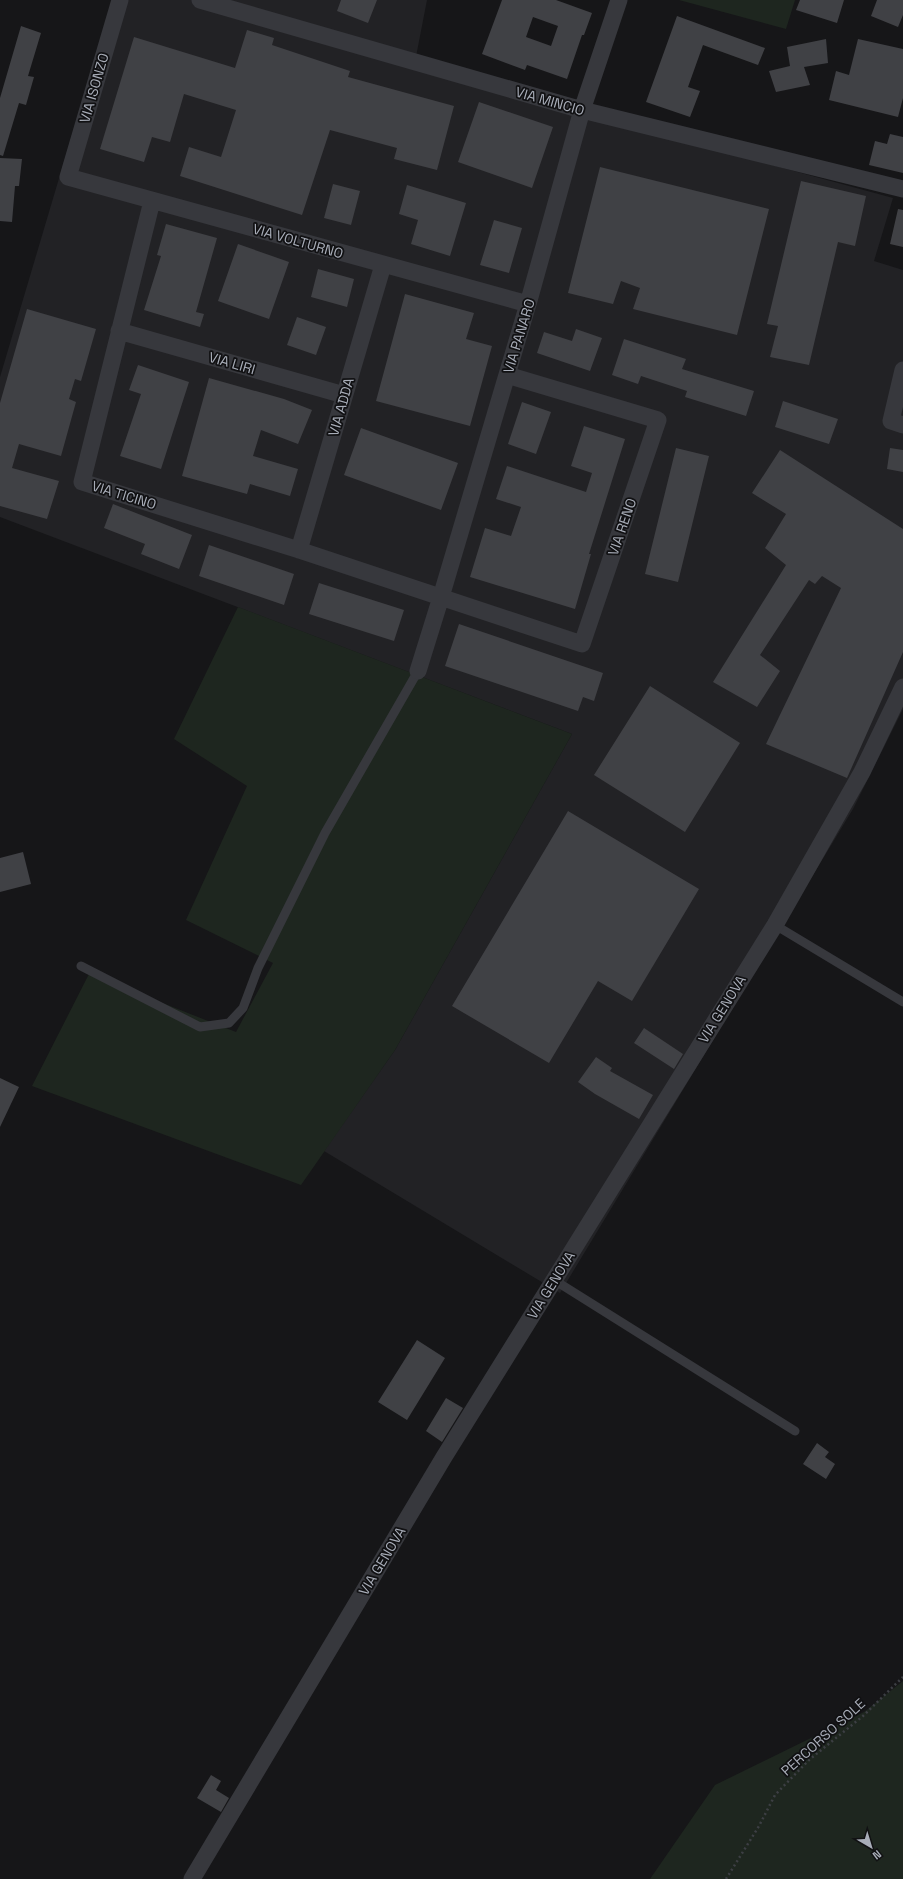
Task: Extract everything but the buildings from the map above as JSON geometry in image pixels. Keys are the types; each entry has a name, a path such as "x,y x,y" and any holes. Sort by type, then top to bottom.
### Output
{"street":[{"name":"VIA ISONZO","path":"68,176 120,0"},
{"name":"VIA MINCIO","path":"200,0 582,110 903,189"},
{"name":"VIA PANARO","path":"418,671 528,304 582,110 619,0"},
{"name":"VIA VOLTURNO","path":"68,176 152,201 528,304"},
{"name":"VIA TICINO","path":"152,201 82,482 299,550 441,597"},
{"name":"VIA ADDA","path":"299,550 383,265"},
{"name":"VIA LIRI","path":"119,331 344,395"},
{"path":"903,370 891,421 903,425"},
{"name":"VIA RENO","path":"441,597 582,644 658,420 507,375"},
{"name":"VIA GENOVA","path":"192,1879 444,1457 775,925 862,772 903,686"}],"lane":[{"path":"81,966 200,1027 229,1023 243,1008 258,968 325,833 418,671"},
{"path":"775,925 903,1002"},
{"path":"554,1280 795,1431"}],"path":[{"name":"PERCORSO SOLE","path":"726,1879 759,1826 775,1795 809,1760 863,1716 903,1677"}],"shaded area":[{"path":"112,0 427,0 414,67 893,198 874,261 903,270 903,709 853,809 560,1293 324,1151 395,1050 572,734 0,517 0,377"},
{"path":"679,0 795,0 786,29"},
{"path":"238,607 572,734 395,1050 301,1185 32,1086 89,974 236,1032 273,963 186,920 247,786 174,739"},
{"path":"903,1681 903,1879 650,1879 715,1785 864,1712"}]}
